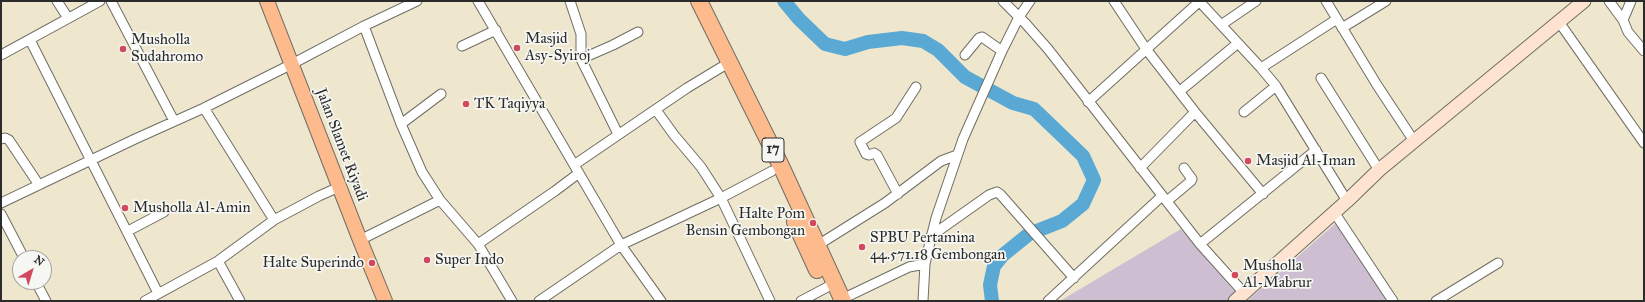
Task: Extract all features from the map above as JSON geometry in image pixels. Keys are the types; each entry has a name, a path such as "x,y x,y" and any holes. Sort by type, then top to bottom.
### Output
{"highway":[{"name":"17","path":"687,1 725,65 781,166 818,245 836,296"},
{"name":"17","path":"698,1 772,171 836,296"}],"main road":[{"name":"Jalan Slamet Riyadi","path":"267,1 385,301"}],"street":[{"path":"57,1 68,18"},
{"path":"1,55 100,1"},
{"path":"111,1 174,121"},
{"path":"1,203 204,108 364,26 417,1"},
{"path":"478,1 621,244 661,301"},
{"path":"570,1 581,34 581,59 618,134"},
{"path":"1003,1 1048,49 1200,244 1239,297 1348,201 1379,170 1584,1"},
{"path":"923,301 925,264 931,236 957,155 968,125 1002,52 1019,17 1030,1"},
{"path":"1114,1 1146,49 1195,112 1263,194"},
{"path":"1088,102 1199,1 1276,86 1348,201"},
{"path":"1221,25 1256,1"},
{"path":"1326,1 1414,141"},
{"path":"1342,28 1386,1"},
{"path":"1609,1 1628,32 1644,51"},
{"path":"1622,20 1631,1"},
{"path":"1261,68 1337,19"},
{"path":"1559,22 1644,143"},
{"path":"364,26 416,160 440,200 478,244 512,301"},
{"path":"462,46 496,30"},
{"path":"581,59 638,32"},
{"path":"965,55 979,38 982,37 1002,52"},
{"path":"30,40 128,231 158,293"},
{"path":"1180,91 1238,43"},
{"path":"478,244 555,191 576,169 618,134 725,65"},
{"path":"1321,78 1379,170"},
{"path":"1244,112 1276,86"},
{"path":"898,194 877,155 874,152 869,155 866,154 860,142 896,118 916,87"},
{"path":"401,124 440,94"},
{"path":"204,108 274,220"},
{"path":"656,110 674,135 701,167 721,198 770,301"},
{"path":"1140,168 1195,112"},
{"path":"1,139 5,138 9,140 39,185"},
{"path":"1200,244 1316,150"},
{"path":"818,245 898,194 941,161 957,155"},
{"path":"1048,301 1165,199 1192,180 1184,168"},
{"path":"539,301 621,244 721,198 772,171"},
{"path":"145,301 218,261 274,220 318,196 339,187"},
{"path":"931,236 993,193 1000,194 1074,278"},
{"path":"360,240 440,200"},
{"path":"128,231 164,212"},
{"path":"1334,212 1393,301"},
{"path":"1,214 20,250"},
{"path":"218,261 240,301"},
{"path":"1436,301 1498,263"},
{"path":"801,301 836,296 909,267 925,264"},
{"path":"40,290 46,301"}],"shaded area":[{"path":"1336,223 1387,301 1247,301"},
{"path":"1181,229 1237,294 1233,301 1060,301"}],"waterway":[{"path":"784,1 799,19 825,44 845,49 868,42 902,38 923,41 938,50 965,77 1013,103 1034,109 1083,156 1094,180 1083,204 1062,221 1029,234 1003,255 994,266 990,285 992,301"}],"place":[{"name":"Masjid Asy-Syiroj","path":"517,48"},
{"name":"Musholla Sudahromo","path":"123,49"},
{"name":"TK Taqiyya","path":"466,104"},
{"name":"Masjid Al-Iman","path":"1248,161"},
{"name":"Musholla Al-Amin","path":"125,208"},
{"name":"Halte Pom Bensin Gembongan","path":"813,223"},
{"name":"SPBU Pertamina 44.571.18 Gembongan","path":"862,247"},
{"name":"Super Indo","path":"427,260"},
{"name":"Halte Superindo","path":"372,263"},
{"name":"Musholla Al-Mabrur","path":"1235,275"}]}
